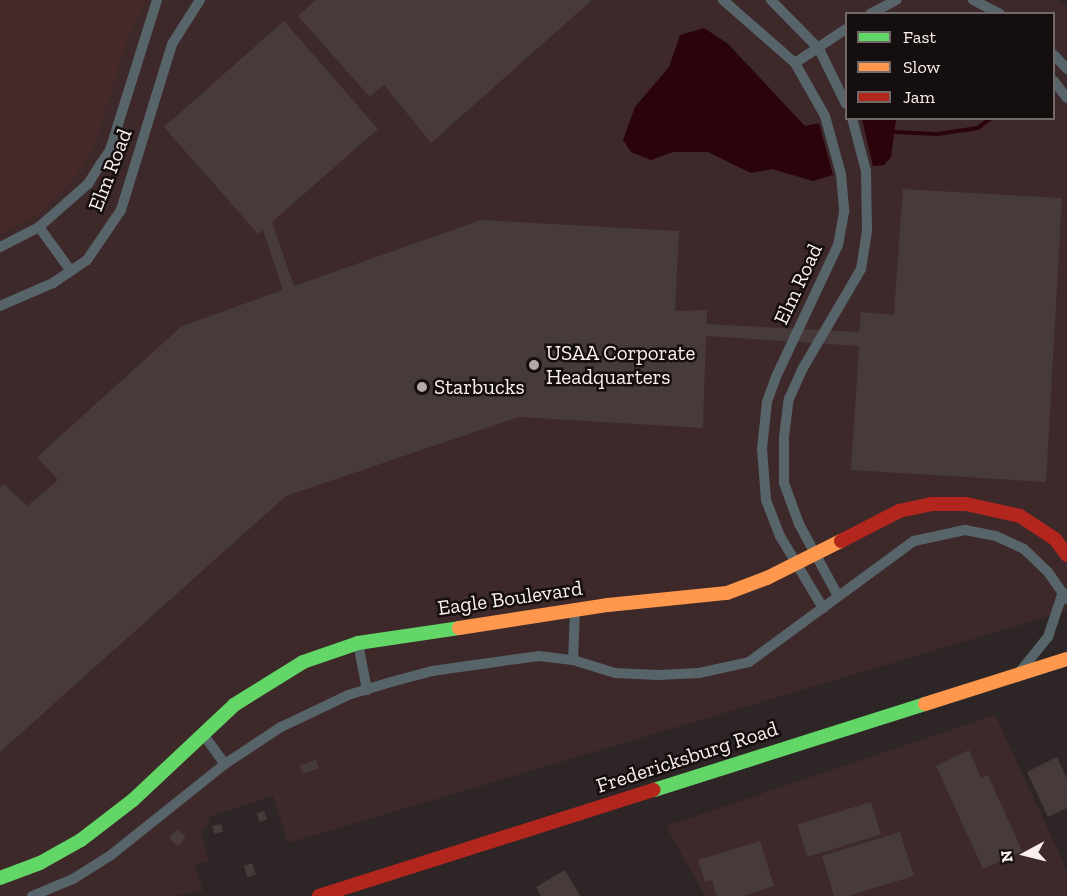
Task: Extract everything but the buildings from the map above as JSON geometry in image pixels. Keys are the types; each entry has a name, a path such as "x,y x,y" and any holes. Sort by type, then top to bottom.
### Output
{"street":[{"name":"Elm Road","path":"0,247 39,227 88,184 110,150 157,0"},
{"name":"Elm Road","path":"0,306 71,271 87,260 121,210 172,44 200,0"},
{"name":"Elm Road","path":"723,0 795,63 825,116 841,174 844,212 838,245 783,360 767,402 762,449 766,500 795,564 823,608"},
{"path":"771,0 819,49 845,102"},
{"path":"874,12 896,0"},
{"path":"973,0 996,12"},
{"path":"795,63 845,30"},
{"path":"1055,57 1067,69"},
{"path":"1055,83 1067,98"},
{"name":"Elm Road","path":"838,596 813,554 784,483 784,437 789,399 803,368 861,269 867,230 866,171 853,120"},
{"path":"39,227 71,271"},
{"name":"Eagle Boulevard","path":"0,878 40,863 81,840 133,800 234,705 303,662 358,643 575,610 727,593 795,564 898,512 932,504 966,504 1032,522 1055,539 1067,555"},
{"path":"32,896 72,879 111,855 225,764 281,727 367,690 432,671 501,659 539,656 573,660 615,673 699,673 749,662 914,541 964,530 996,536 1024,549 1065,595 1048,637 1018,674"},
{"path":"573,660 575,610"},
{"path":"358,643 367,690"},
{"name":"Fredericksburg Road","path":"319,896 1067,658"},
{"path":"203,734 225,764"}],"shaded area":[{"name":"USAA Corporate Headquarters","path":"0,0 1057,0 1067,7 1067,611 288,843 273,796 208,817 210,823 201,832 209,860 195,865 203,890 175,896 0,896"},
{"path":"0,0 146,0 130,32 92,150 68,185 37,214 0,234"},
{"path":"704,28 727,43 805,126 819,123 833,175 813,181 772,169 751,173 708,152 673,152 651,160 631,152 623,140 635,107 669,67 680,35"},
{"path":"862,120 896,120 891,157 884,165 873,166"},
{"path":"995,715 1067,870 1067,896 705,896 666,826"}],"waterway":[{"path":"894,132 938,134 978,128 988,120"}],"traffic: fast":[{"path":"0,878 40,863 81,840 133,800 234,705 303,662 358,643 459,628"},
{"path":"654,790 925,704"}],"traffic: slow":[{"path":"459,628 608,605 727,593 767,578 841,541"},
{"path":"925,704 1067,659"}],"traffic: jam":[{"path":"841,541 899,511 932,504 966,504 1020,516 1055,539 1067,555"},
{"path":"319,896 654,790"}],"place":[{"name":"USAA Corporate Headquarters","path":"534,365"},
{"name":"Starbucks","path":"422,387"}]}
